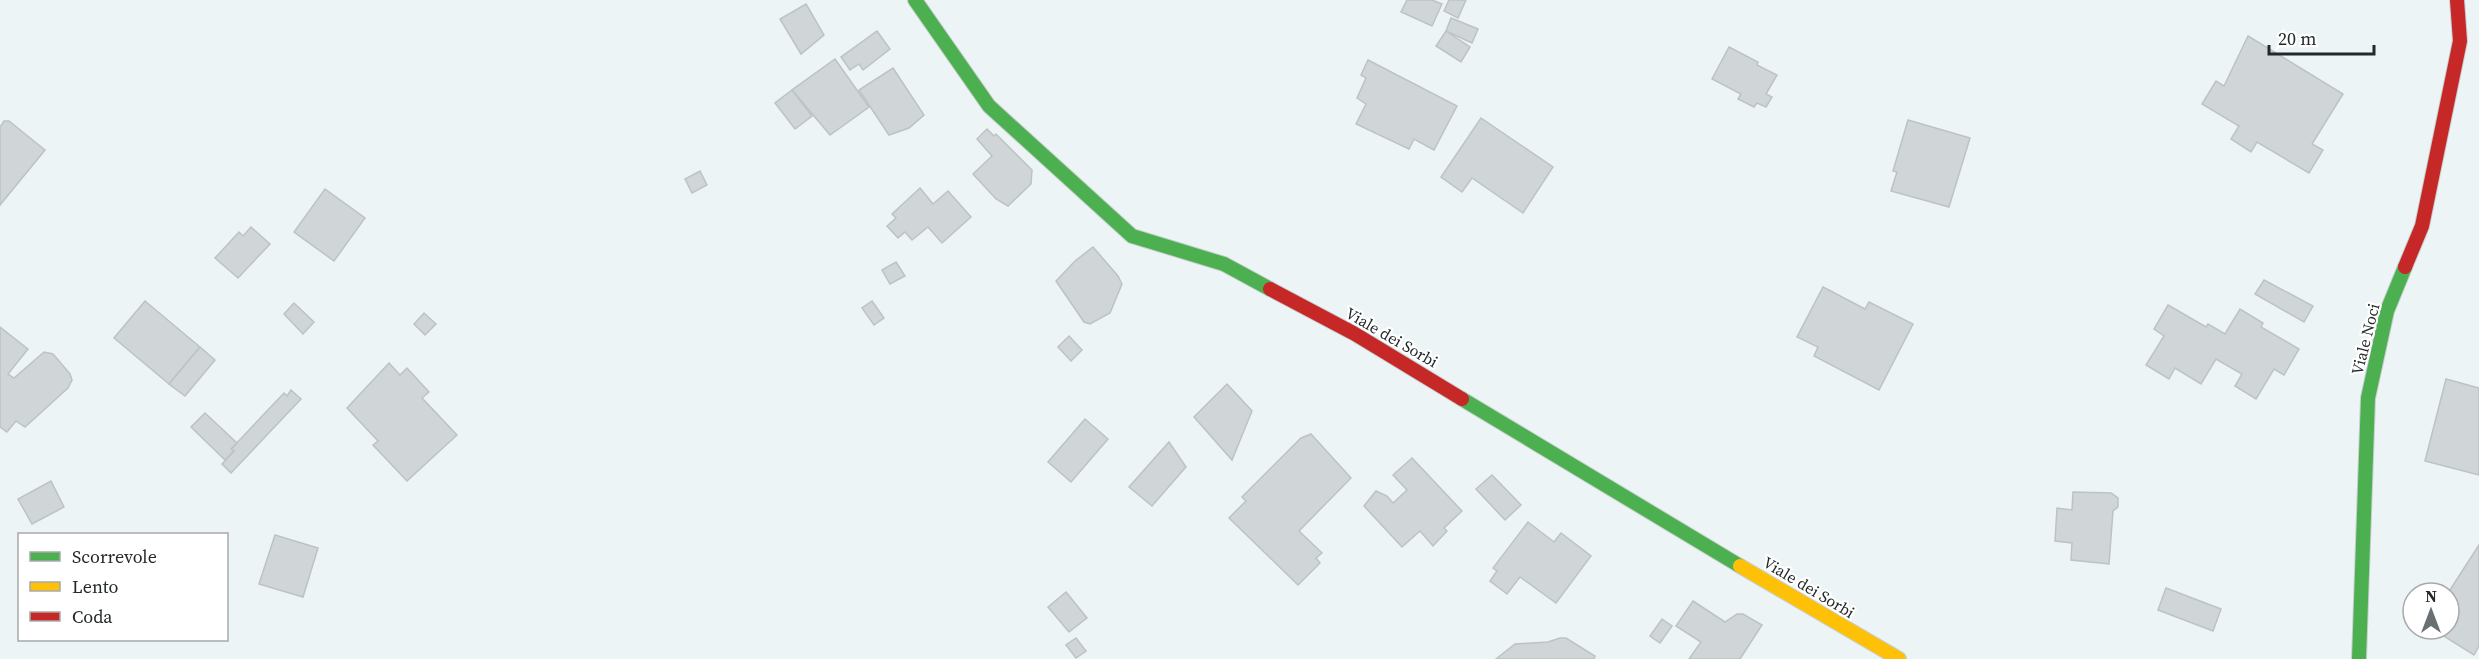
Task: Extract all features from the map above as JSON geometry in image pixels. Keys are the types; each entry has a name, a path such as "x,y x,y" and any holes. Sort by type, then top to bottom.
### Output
{"street":[{"name":"Viale dei Sorbi","path":"915,0 989,106 1132,236 1224,264 1355,333 1816,612 1899,659"},
{"name":"Viale Noci","path":"2359,659 2368,398 2387,311 2422,226 2460,41 2457,0"}],"building":[{"path":"1407,0 1432,0 1442,4 1432,26 1401,12"},
{"path":"1449,0 1466,0 1458,18 1444,11"},
{"path":"806,4 824,35 801,54 780,19"},
{"path":"1451,18 1478,29 1472,43 1446,31"},
{"path":"877,31 890,49 863,70 859,64 850,70 841,57"},
{"path":"1446,31 1470,47 1461,62 1436,46"},
{"path":"2248,36 2343,94 2312,144 2323,150 2309,173 2257,142 2251,152 2231,139 2239,126 2202,104 2216,81 2224,86"},
{"path":"1729,47 1777,75 1766,94 1772,97 1766,107 1757,103 1754,107 1738,99 1741,94 1712,79"},
{"path":"835,59 869,107 830,135 792,90"},
{"path":"1368,60 1457,106 1434,150 1414,139 1409,149 1356,124 1366,104 1357,98 1366,78 1361,75"},
{"path":"893,68 924,115 909,128 889,135 859,90"},
{"path":"792,90 812,116 795,129 775,103"},
{"path":"1481,118 1553,167 1523,213 1472,178 1462,192 1441,177"},
{"path":"1908,120 1970,138 1949,207 1891,191 1897,172 1893,171"},
{"path":"4,121 9,121 45,150 0,205 0,127"},
{"path":"987,129 994,136 996,134 1032,170 1031,184 1008,206 996,199 973,174 992,156 977,139"},
{"path":"700,171 707,185 692,193 685,179"},
{"path":"920,188 933,204 948,191 971,217 942,243 928,227 912,240 905,232 898,238 887,226 896,218 892,214"},
{"path":"325,189 365,218 334,261 294,232"},
{"path":"251,227 270,244 238,278 215,258 239,232 243,236"},
{"path":"1093,247 1122,284 1110,313 1090,324 1084,322 1056,281 1075,261"},
{"path":"896,262 905,276 890,284 882,270"},
{"path":"2264,280 2313,306 2304,322 2255,294"},
{"path":"1823,287 1865,309 1869,302 1913,324 1879,390 1814,356 1818,347 1797,337"},
{"path":"145,301 200,347 169,384 114,338"},
{"path":"872,301 884,318 874,325 862,308"},
{"path":"294,303 314,322 303,334 284,314"},
{"path":"2168,305 2206,327 2208,324 2225,334 2240,309 2263,323 2261,327 2299,349 2284,375 2274,369 2256,399 2235,386 2242,374 2216,359 2201,384 2175,368 2169,379 2146,365 2164,336 2154,329"},
{"path":"424,313 436,324 425,335 414,324"},
{"path":"0,327 28,349 8,374 14,378 44,352 53,354 70,374 72,380 68,388 25,427 16,421 7,432 0,427"},
{"path":"1069,336 1082,350 1071,361 1058,347"},
{"path":"200,347 215,360 185,396 169,384"},
{"path":"389,363 400,375 407,368 429,392 422,398 457,435 407,481 373,445 378,441 347,408"},
{"path":"2446,379 2479,388 2479,475 2425,461"},
{"path":"1227,384 1252,411 1232,460 1194,417"},
{"path":"291,390 301,399 231,473 222,464 234,451 231,449 284,393 287,396"},
{"path":"205,413 237,443 231,449 234,451 225,460 191,427"},
{"path":"1085,419 1108,439 1071,482 1048,462"},
{"path":"1311,434 1351,478 1299,531 1322,553 1316,558 1320,563 1298,585 1229,518 1246,501 1242,497 1301,438"},
{"path":"1169,442 1186,467 1152,506 1129,487"},
{"path":"1412,458 1462,511 1444,528 1447,531 1433,546 1420,531 1402,547 1364,506 1376,491 1387,496 1393,503 1407,490 1393,475"},
{"path":"1492,475 1521,505 1505,520 1476,489"},
{"path":"51,481 64,507 32,524 18,499"},
{"path":"2073,492 2111,493 2118,498 2118,507 2113,511 2109,564 2071,560 2072,543 2055,541 2057,508 2072,510"},
{"path":"1528,522 1554,542 1561,533 1591,556 1556,603 1520,577 1507,594 1490,581 1497,571 1493,568"},
{"path":"275,535 318,548 303,597 259,584"},
{"path":"2479,545 2479,646 2474,655 2452,641 2461,641 2461,581 2456,581"},
{"path":"2166,588 2221,609 2213,631 2158,610"},
{"path":"1066,592 1087,618 1069,632 1048,607"},
{"path":"1693,601 1725,622 1737,614 1743,614 1762,625 1740,659 1689,659 1701,642 1676,626"},
{"path":"1662,619 1672,626 1660,643 1650,636"},
{"path":"1076,638 1086,651 1076,658 1066,645"},
{"path":"1566,638 1595,656 1594,659 1496,659 1515,644 1548,642"}],"traffic: fast":[{"path":"915,0 989,106 1132,236 1224,264 1270,289"},
{"path":"2359,659 2368,398 2387,311 2405,267"},
{"path":"1462,399 1740,566"}],"traffic: slow":[{"path":"1740,566 1899,659"}],"traffic: jam":[{"path":"2405,267 2422,226 2460,41 2457,0"},
{"path":"1270,289 1355,334 1462,399"}]}
